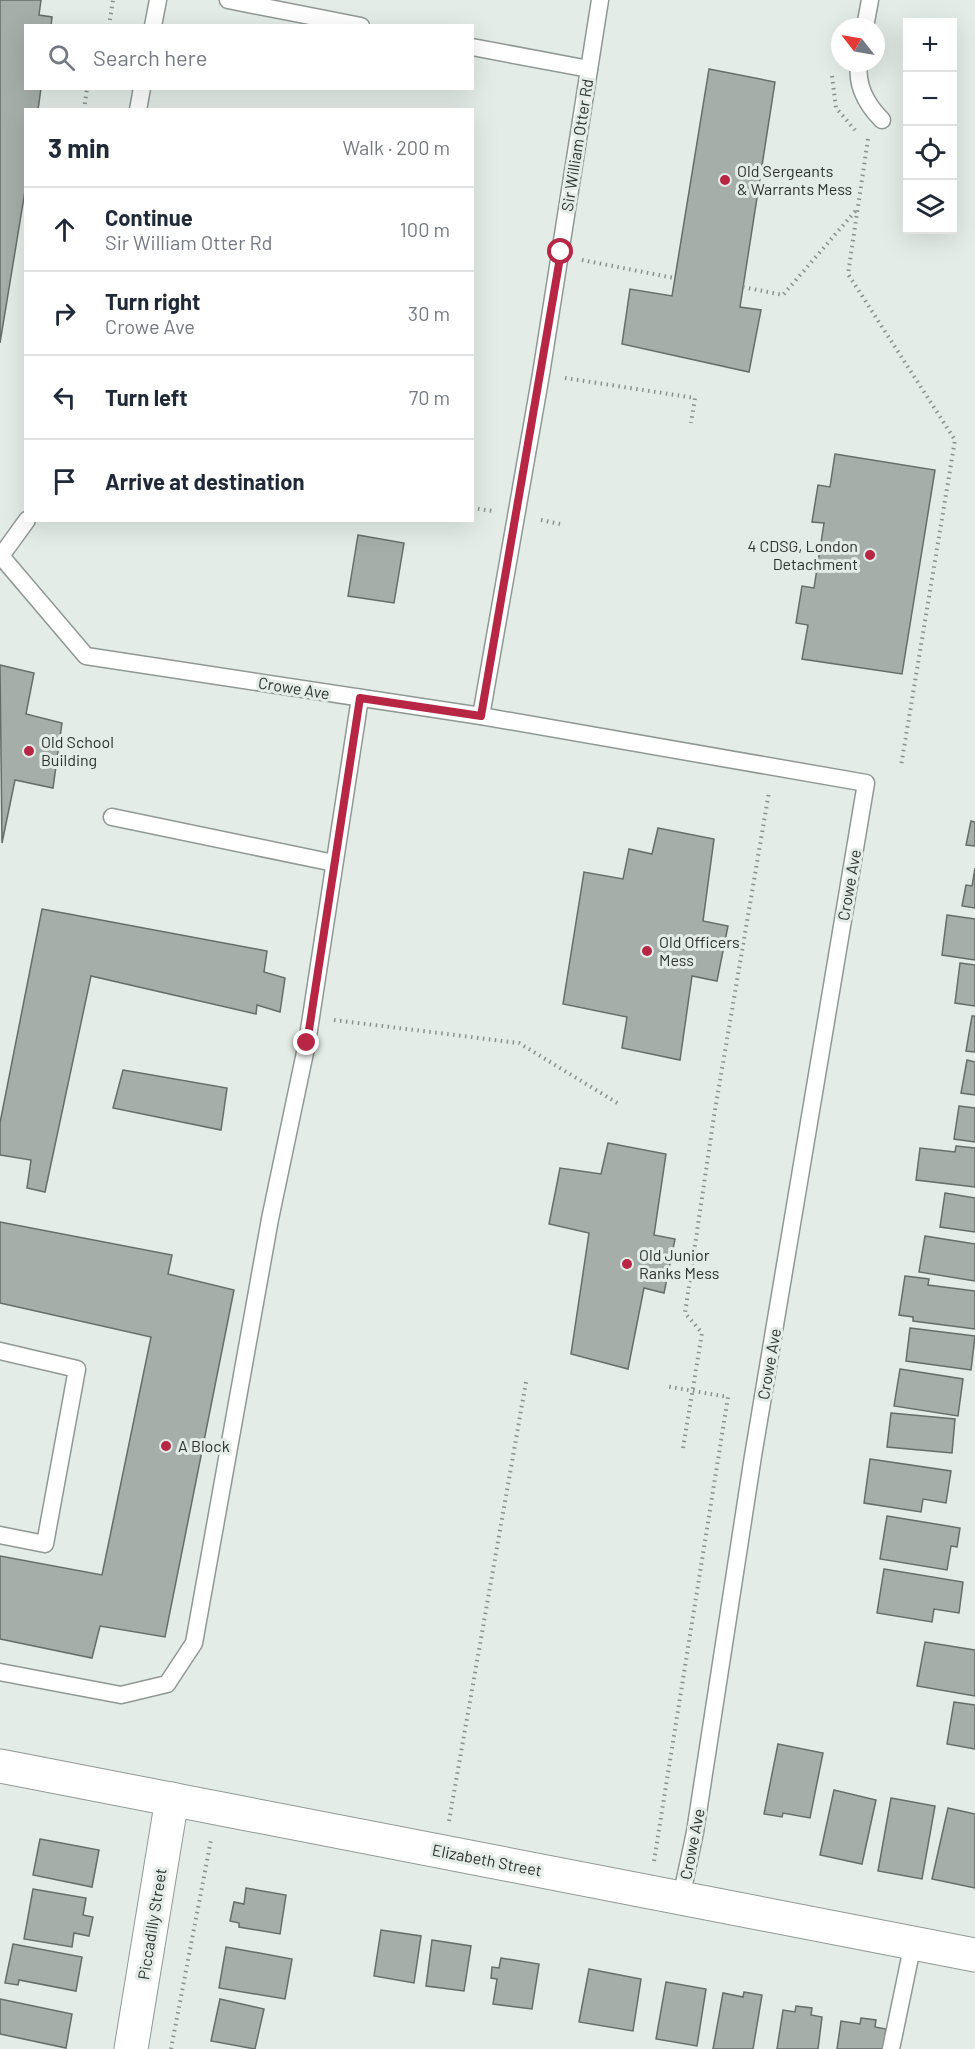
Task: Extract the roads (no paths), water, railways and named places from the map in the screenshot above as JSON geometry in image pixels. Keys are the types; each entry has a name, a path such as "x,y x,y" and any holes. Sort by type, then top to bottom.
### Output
{"street":[{"name":"Elizabeth Street","path":"0,1766 975,1955"},
{"name":"Piccadilly Street","path":"131,2049 172,1799"}],"lane":[{"path":"153,24 158,0"},
{"path":"228,0 351,24"},
{"name":"Sir William Otter Rd","path":"481,716 561,255 600,0"},
{"path":"867,18 870,0"},
{"path":"474,47 589,69"},
{"path":"858,72 866,105 882,120"},
{"path":"138,108 142,90"},
{"path":"1,555 26,522"},
{"name":"Crowe Ave","path":"1,555 86,656 481,716 866,783 753,1456 695,1832 681,1898"},
{"path":"0,1672 121,1695 167,1684 194,1643 270,1219 307,1043 360,698"},
{"path":"112,817 334,863"},
{"path":"0,1351 77,1369 45,1544 0,1535"},
{"path":"891,2049 913,1942"}],"place":[{"name":"Old Sergeants & Warrants Mess","path":"725,180"},
{"name":"4 CDSG, London Detachment","path":"870,555"},
{"name":"Old School Building","path":"29,751"},
{"name":"Old Officers Mess","path":"647,951"},
{"name":"Old Junior Ranks Mess","path":"627,1264"},
{"name":"A Block","path":"166,1446"}]}
